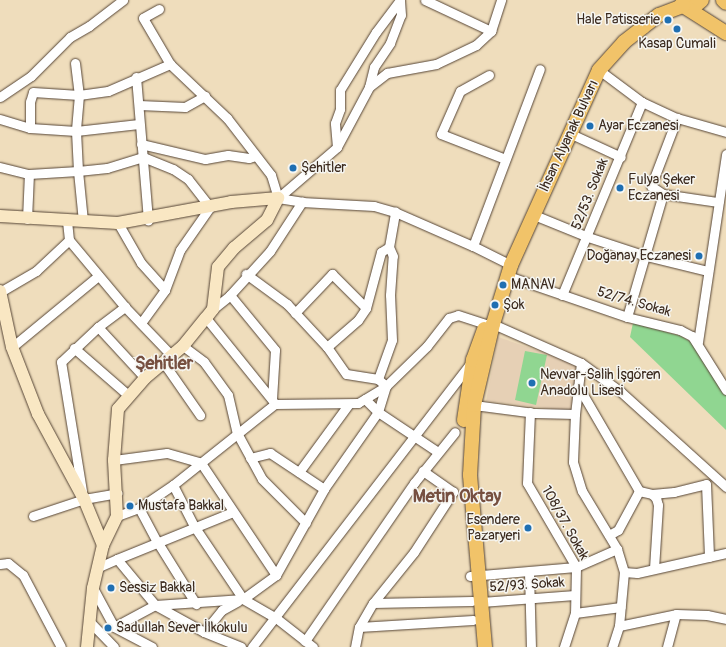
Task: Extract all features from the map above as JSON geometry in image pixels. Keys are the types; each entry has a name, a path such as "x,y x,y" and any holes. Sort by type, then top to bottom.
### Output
{"main road":[{"path":"659,15 669,0"},
{"path":"659,15 681,4 696,6 702,0"},
{"path":"681,4 726,33"},
{"name":"İhsan Alyanak Bulvarı","path":"490,324 509,270 569,133 599,70 624,42 659,15"},
{"path":"475,575 460,478 466,398 473,360 490,324"},
{"path":"484,647 476,601 470,475 474,405 490,324"},
{"path":"475,647 473,620 476,601"}],"street":[{"path":"0,97 42,67 70,37 89,26 123,0"},
{"path":"273,401 209,314 218,267 234,248 267,220 278,198 337,147 369,87 374,67 390,43 401,15 400,0"},
{"path":"337,147 335,123 340,109 340,90 376,32 400,0"},
{"path":"425,0 491,31"},
{"path":"369,87 387,73 436,64 476,45 491,31 501,0"},
{"path":"159,9 143,18 170,64 227,118 254,156 271,175 278,198"},
{"path":"75,63 79,95 76,131 78,171 83,221"},
{"path":"30,128 30,102 33,92 79,95 108,92 136,77 170,64"},
{"path":"473,246 540,69"},
{"path":"599,70 642,102 677,118 726,132"},
{"path":"489,75 460,91 441,134 505,159"},
{"path":"136,77 148,220"},
{"path":"139,105 185,107 205,96"},
{"name":"52/53. Sokak","path":"562,295 588,237 642,102"},
{"path":"677,118 651,186 663,194 718,202"},
{"path":"0,119 30,128 76,131 139,124"},
{"path":"569,133 620,157"},
{"path":"141,144 205,159 228,155 249,158 254,156"},
{"path":"698,342 726,154"},
{"path":"0,167 29,174 78,171 107,168 143,157 173,169 188,179 210,207"},
{"path":"27,218 29,174"},
{"path":"627,317 663,194"},
{"path":"0,216 118,224 148,220 231,202 278,198"},
{"name":"52/74. Sokak","path":"278,198 302,202 374,206 396,212 473,246 509,270 562,295 627,317 680,330 698,342 726,390"},
{"path":"87,647 93,588 104,545 117,516 117,493 114,460 118,409 128,395 167,358 184,346 209,314 230,295 246,274 279,240 302,202"},
{"path":"141,323 165,290 180,250 210,207"},
{"path":"327,347 358,320 366,308 381,252 388,247 396,212"},
{"path":"534,215 588,237 646,256 708,271"},
{"path":"67,221 69,240 98,276 141,323 167,358 200,415"},
{"path":"118,224 141,263 165,290"},
{"path":"69,240 36,271 0,291 12,347 38,414 84,499 104,545"},
{"path":"378,379 392,340 390,295 393,256 388,247"},
{"path":"246,274 295,313 327,347 346,374 378,379 386,386"},
{"path":"295,313 332,274 366,308"},
{"path":"12,347 98,276"},
{"path":"230,295 275,350 273,401"},
{"path":"84,499 61,362 98,326 125,307"},
{"path":"117,516 139,508 173,485 237,433 273,401 348,405 365,399 386,386 428,346 449,318 458,315 490,324 581,363 621,392 726,487"},
{"path":"98,326 146,378"},
{"path":"184,346 204,362 228,395 237,433 262,479 306,523"},
{"path":"74,348 128,395"},
{"path":"252,647 276,618 473,360"},
{"path":"581,363 575,414 573,462 582,491 617,549 624,572 619,626 612,647"},
{"path":"204,632 222,610 243,599 276,575 324,489 378,412 386,386"},
{"path":"578,386 639,491 652,494 674,492 706,484 709,557"},
{"path":"365,399 378,412 415,434 438,452"},
{"path":"299,472 348,405"},
{"path":"474,405 530,412 575,414"},
{"name":"108/37. Sokak","path":"530,412 527,483 576,567 575,613 564,647"},
{"path":"305,642 424,471 455,432"},
{"path":"114,460 167,453 201,463 276,575"},
{"path":"250,458 270,453 324,489"},
{"path":"355,647 359,627 374,604 414,552 453,492 424,471"},
{"path":"173,485 194,526 243,599 276,618 313,647"},
{"path":"609,535 618,530 639,491"},
{"path":"33,516 84,499 117,493"},
{"path":"652,494 658,505 654,568"},
{"path":"139,508 158,543 196,604"},
{"path":"99,567 158,543 194,526 233,512"},
{"path":"475,575 529,572 576,567 617,549"},
{"path":"624,572 637,573 726,553"},
{"path":"709,557 726,559"},
{"path":"117,559 155,606 204,632 242,647"},
{"path":"0,564 8,563 23,575 61,647"},
{"path":"529,572 531,647"},
{"path":"93,588 114,627 152,647"},
{"name":"52/93. Sokak","path":"374,604 530,599 575,595"},
{"path":"114,627 155,606 196,604 243,599"},
{"path":"575,613 620,606"},
{"path":"619,626 676,614 707,615 726,620"},
{"path":"669,646 676,614"},
{"path":"359,627 473,620"},
{"path":"89,621 114,647"}],"shaded area":[{"name":"Nevvar-Salih İşgören Anadolu Lisesi","path":"498,337 577,364 570,411 486,401"}],"green space":[{"path":"633,323 681,336 696,345 726,395 726,430 630,337"},
{"path":"525,351 547,355 536,405 515,400"}],"place":[{"name":"Hale Patisserie","path":"668,20"},
{"name":"Kasap Cumali","path":"677,29"},
{"name":"Ayar Eczanesi","path":"590,126"},
{"name":"Şehitler","path":"293,168"},
{"name":"Fulya Şeker Eczanesi","path":"620,188"},
{"name":"Doğanay Eczanesi","path":"699,256"},
{"name":"MANAV","path":"503,285"},
{"name":"Şok","path":"495,305"},
{"name":"Nevvar-Salih İşgören Anadolu Lisesi","path":"532,383"},
{"name":"Mustafa Bakkal","path":"130,506"},
{"name":"Esendere Pazaryeri","path":"528,528"},
{"name":"Sessiz Bakkal","path":"111,588"},
{"name":"Sadullah Sever İlkokulu","path":"108,628"}],"district":[{"name":"Şehitler","path":"164,364"},
{"name":"Metin Oktay","path":"457,497"}]}
